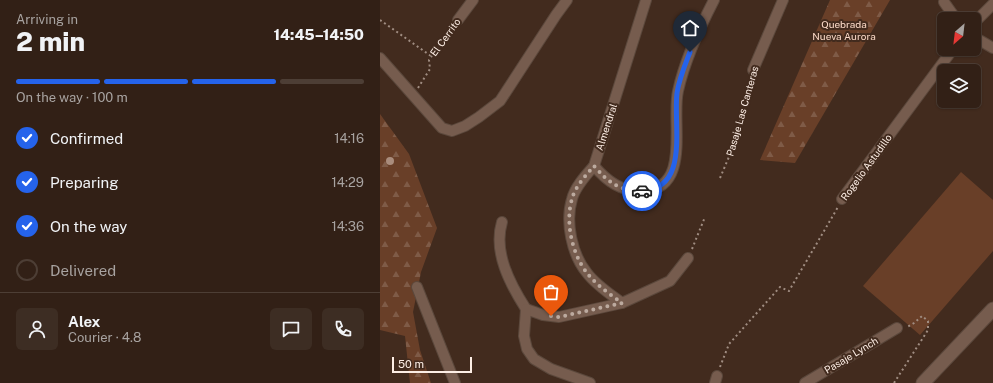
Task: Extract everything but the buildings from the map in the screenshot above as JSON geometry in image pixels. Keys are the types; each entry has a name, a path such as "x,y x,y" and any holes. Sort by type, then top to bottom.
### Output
{"street":[{"name":"El Cerrito","path":"458,20 473,0"},
{"path":"380,58 442,128 452,131 465,126 500,101 556,15 568,0"},
{"name":"Almendral","path":"622,303 602,289 586,273 576,254 570,233 569,218 572,198 594,166 646,0"},
{"path":"594,166 605,178 617,186 630,191 656,189 665,183 672,172 676,160 677,92 682,73 702,23 714,0"},
{"name":"Pasaje Las Canteras","path":"753,70 783,0"},
{"path":"944,2 951,12"},
{"path":"981,16 993,4"},
{"path":"981,41 993,48"},
{"name":"Rogelio Astudillo","path":"842,199 948,56"},
{"path":"502,222 499,232 500,249 506,275 526,309 524,336 527,349 534,359 551,369 590,383"},
{"path":"526,309 543,315 559,317 622,303 670,281 688,258"},
{"path":"416,287 455,383"},
{"path":"923,383 993,309"},
{"name":"Pasaje Lynch","path":"805,383 896,328"}],"path":[{"path":"380,20 431,56"},
{"name":"El Cerrito","path":"408,90 412,87 417,89 430,69 429,60 431,56 458,20"},
{"name":"Pasaje Las Canteras","path":"720,178 734,145 753,70"},
{"name":"Rogelio Astudillo","path":"716,379 729,344 780,286 789,291 842,199"},
{"path":"688,258 705,217"},
{"path":"894,383 928,330 928,322 922,316 914,323 899,331 896,328"}],"green space":[{"name":"Quebrada Nueva Aurora","path":"830,0 890,0 795,163 760,160"},
{"path":"380,114 409,154 437,228 421,272 413,312 420,350 431,383 410,383 405,336 380,330"},
{"path":"961,172 993,200 993,251 920,335 863,286"}],"way so far":[{"path":"551,316 559,317 622,303 602,289 586,273 576,254 570,233 569,218 572,198 583,180 594,166 605,178 617,186 630,191 642,191"}],"route":[{"path":"642,191 656,189 665,183 672,172 676,160 677,92 684,66 690,52"}]}
